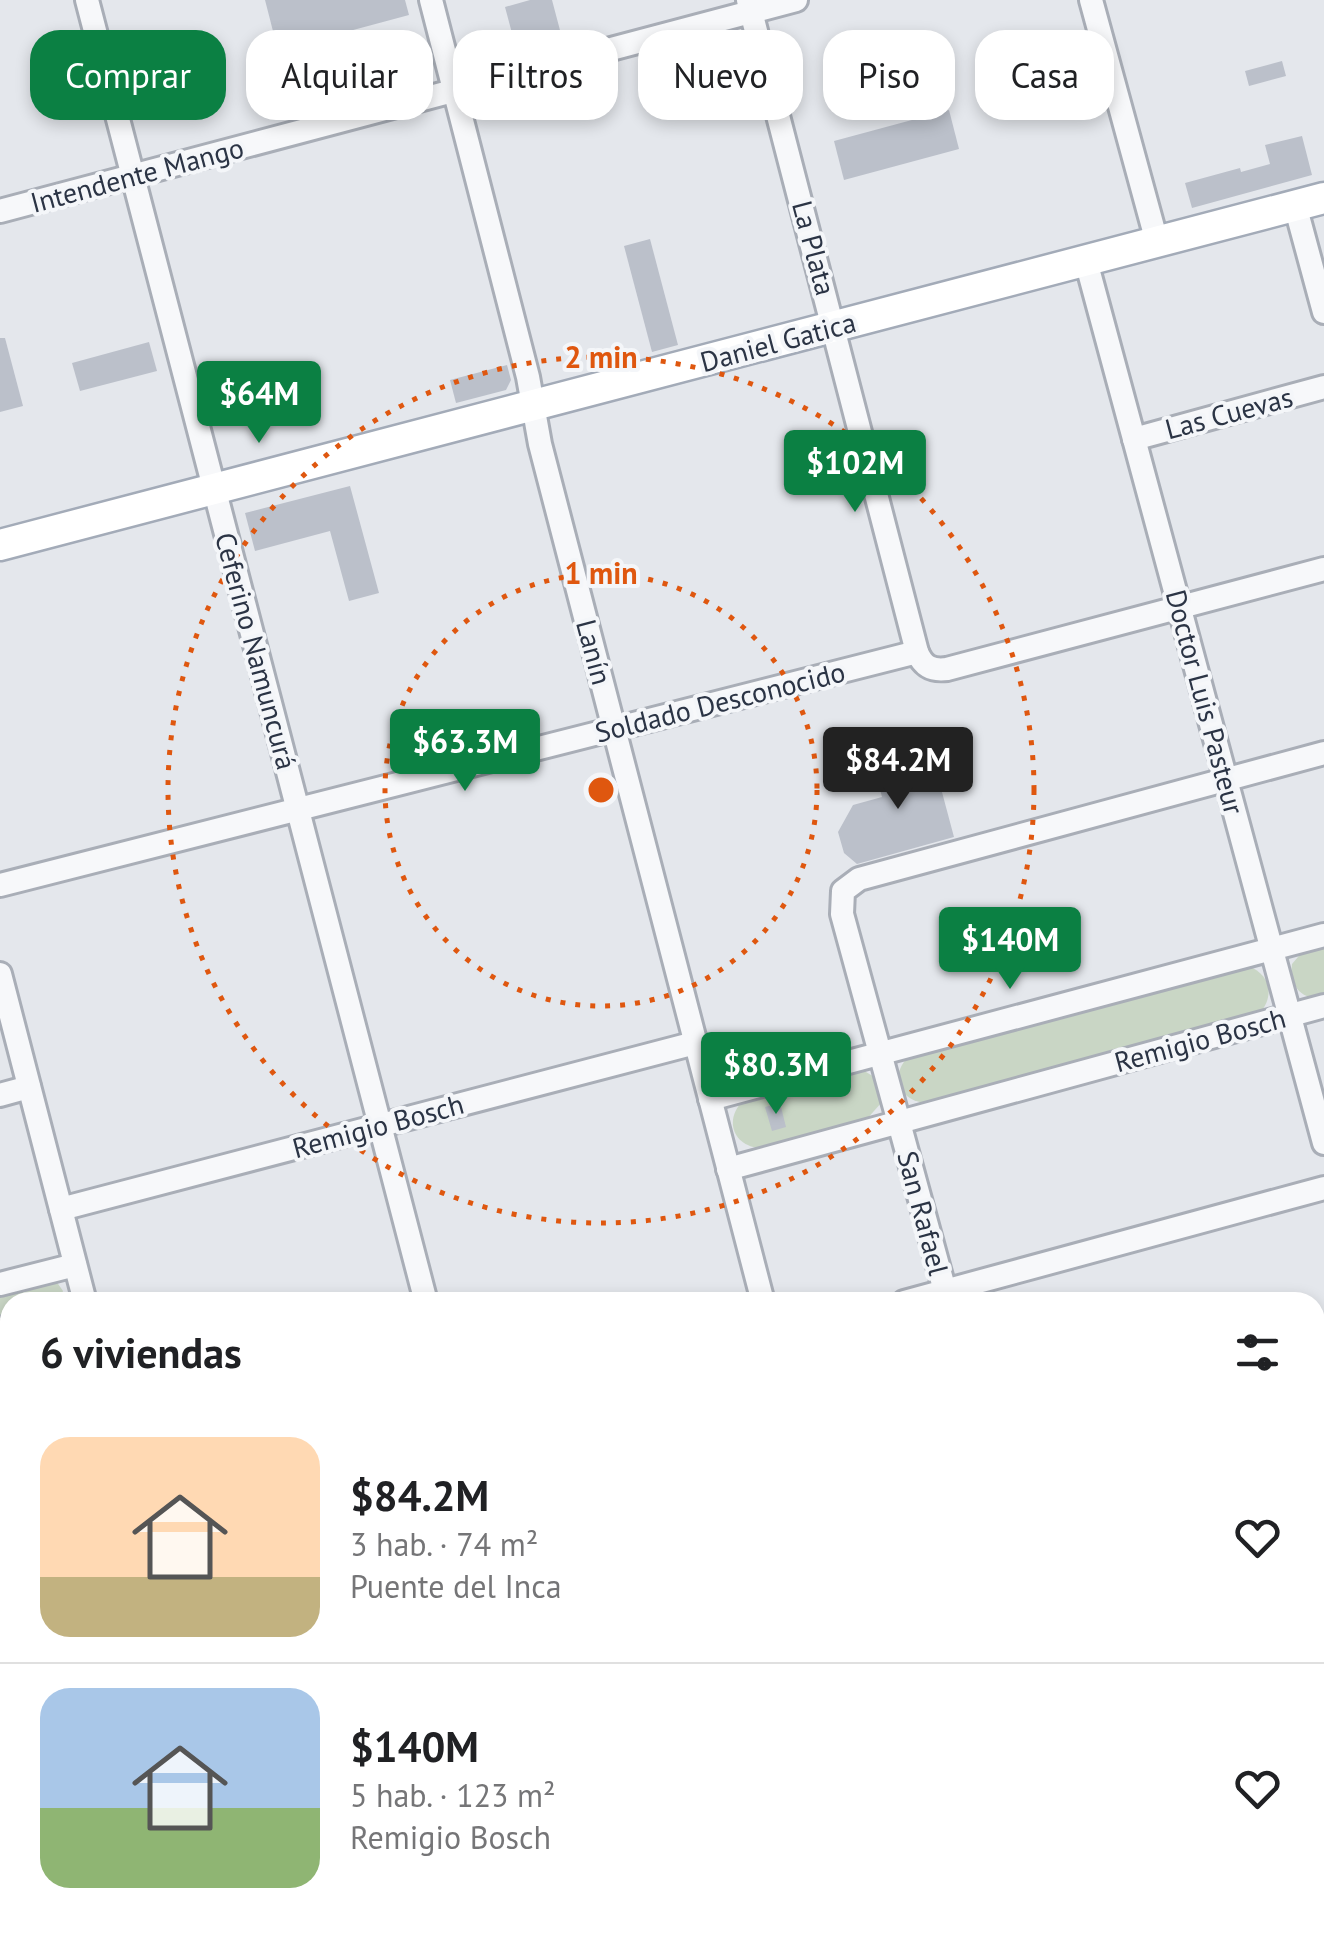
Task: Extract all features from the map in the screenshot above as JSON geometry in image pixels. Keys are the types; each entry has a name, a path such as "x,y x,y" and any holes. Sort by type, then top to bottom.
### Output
{"main road":[{"name":"Daniel Gatica","path":"0,545 1310,201"}],"street":[{"name":"Ceferino Namuncurá","path":"87,0 423,1292"},
{"name":"Lanín","path":"431,0 453,82"},
{"name":"Intendente Mango","path":"618,44 750,6 796,0"},
{"path":"1091,0 1156,242"},
{"name":"La Plata","path":"750,6 923,660"},
{"name":"Intendente Mango","path":"0,211 453,91"},
{"name":"Lanín","path":"462,120 534,406 540,444 760,1292"},
{"path":"1310,201 1324,312"},
{"name":"Doctor Luis Pasteur","path":"1086,261 1324,1143"},
{"name":"Las Cuevas","path":"1134,438 1324,388"},
{"name":"Soldado Desconocido","path":"0,886 614,729 923,660 947,669 1324,569"},
{"path":"1226,780 1324,754"},
{"name":"San Rafael","path":"945,1292 842,914 843,891 859,879 1226,780"},
{"path":"710,1100 1324,935"},
{"path":"0,974 82,1292"},
{"name":"Remigio Bosch","path":"728,1169 1324,1006"},
{"name":"Remigio Bosch","path":"61,1208 695,1043"},
{"path":"0,1095 29,1087"},
{"path":"963,1292 1324,1188"},
{"path":"0,1284 75,1265"}],"green space":[{"path":"1324,944 1324,998 1309,997 1295,985 1292,964 1304,950"},
{"path":"1248,966 1261,974 1268,986 1268,999 1260,1013 932,1102 912,1099 900,1088 899,1071 911,1055"},
{"path":"861,1069 876,1078 882,1102 866,1120 759,1148 737,1136 734,1115 744,1100"},
{"path":"56,1281 63,1291 63,1292 0,1292"}],"building":[{"path":"265,0 405,0 409,15 353,30 273,30"},
{"path":"530,0 552,0 560,30 511,30 505,7"},
{"path":"1282,61 1286,76 1249,86 1245,71"},
{"path":"912,120 952,120 959,149 844,180 834,141"},
{"path":"1302,136 1312,175 1192,208 1185,183 1270,164 1265,145"},
{"path":"650,239 678,345 652,352 624,246"},
{"path":"0,338 5,338 23,406 0,412"},
{"path":"149,342 157,371 80,391 72,363"},
{"path":"507,365 511,380 506,390 456,403 450,380"},
{"path":"350,486 379,593 349,601 330,531 255,551 245,513"},
{"path":"931,751 954,837 857,864 844,853 838,832 853,805 882,797 874,766"},
{"path":"780,1103 786,1127 772,1131 765,1107"}]}
